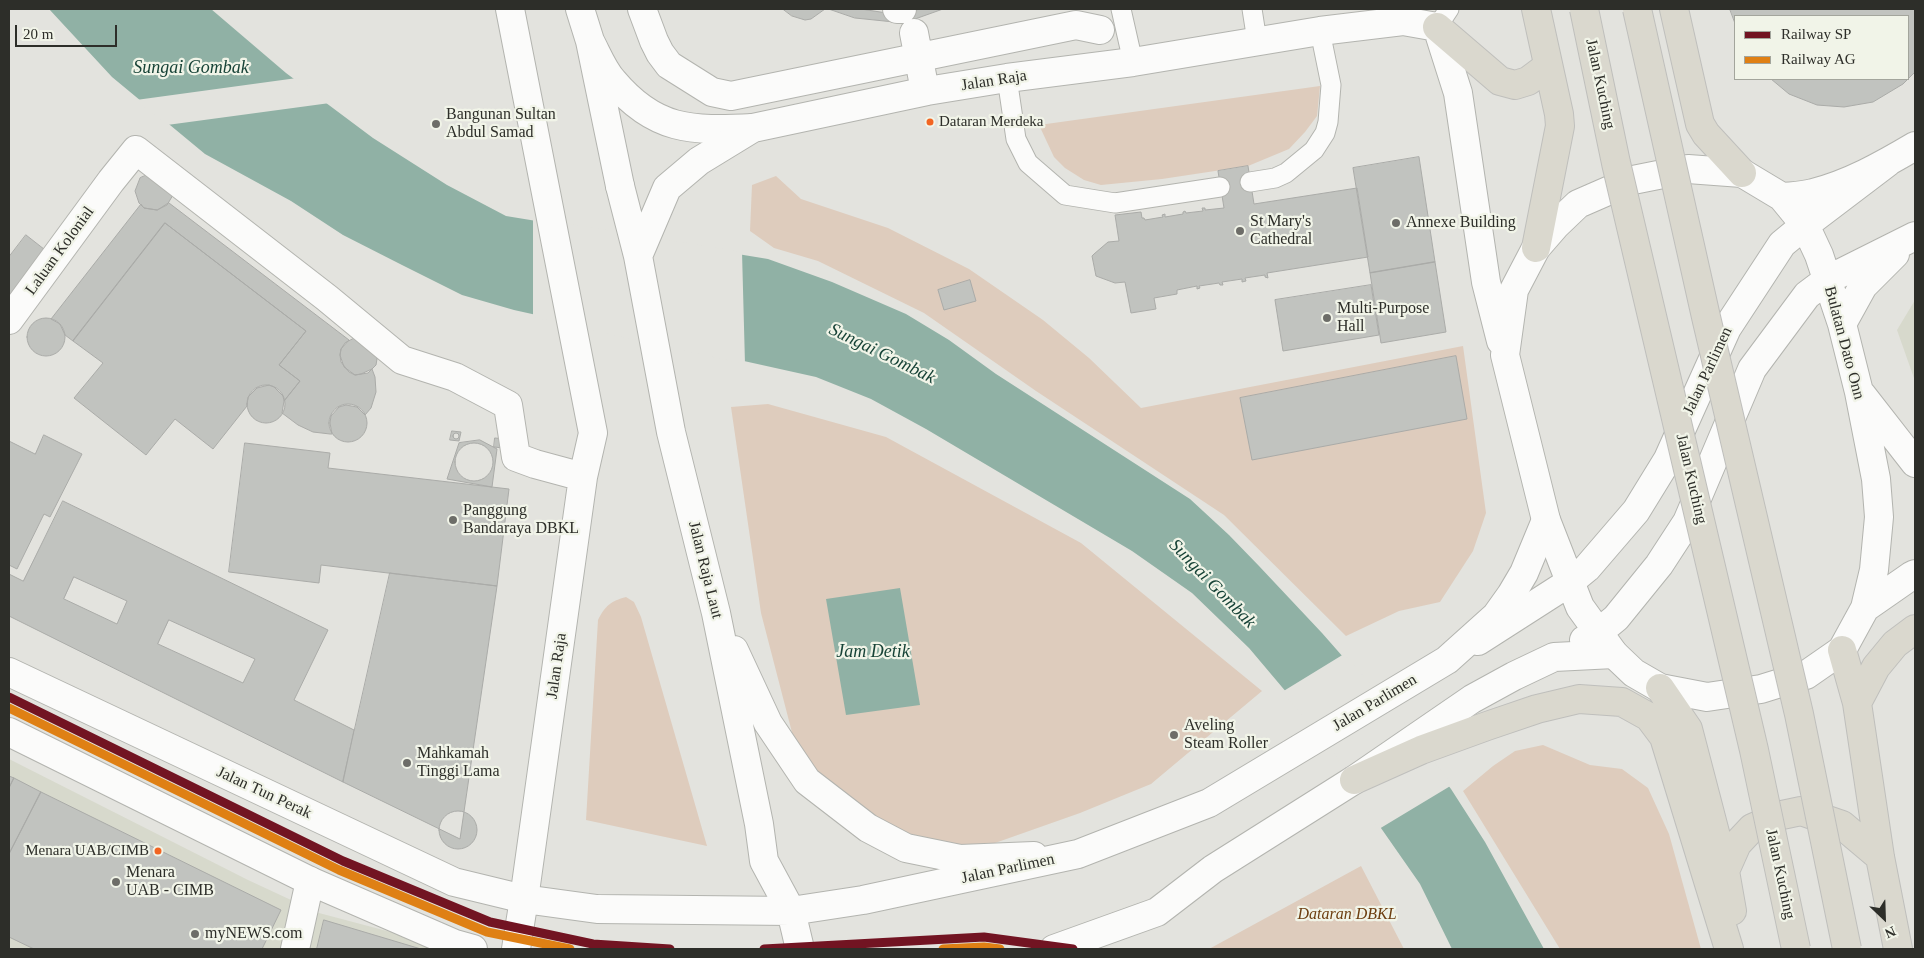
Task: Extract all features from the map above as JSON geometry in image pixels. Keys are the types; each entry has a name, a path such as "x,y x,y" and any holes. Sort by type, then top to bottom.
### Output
{"highway":[{"path":"1536,9 1560,114 1560,126 1536,248"},
{"name":"Jalan Kuching","path":"1584,9 1616,162 1754,750 1796,949"},
{"path":"1637,9 1706,317 1799,714 1847,949"},
{"path":"1674,9 1700,124 1706,134 1742,174"},
{"path":"1440,15 1500,81 1515,85 1528,80 1548,66"},
{"path":"1857,703 1876,667 1895,644 1915,629"},
{"path":"1842,650 1857,703 1880,857 1898,949"},
{"path":"1660,688 1688,729 1725,871 1739,949"},
{"path":"1354,780 1421,750 1538,709 1579,699 1622,702 1649,717 1664,737 1729,949"},
{"path":"1725,871 1737,844 1752,828 1782,814 1801,811 1842,826 1880,857"}],"street":[{"name":"Jalan Raja","path":"510,9 593,433 583,477 516,949"},
{"name":"Jalan Raja","path":"580,9 590,41 620,186"},
{"path":"642,9 654,41 669,65 712,92 731,96 916,45 1083,21"},
{"path":"897,9 902,9"},
{"name":"Jalan Raja","path":"590,41 612,80 655,118 684,127 716,130 752,128 925,91 1007,78 1133,62 1320,31 1402,22 1440,15"},
{"path":"1440,15 1458,94 1486,282 1505,354"},
{"path":"916,45 925,91"},
{"path":"638,256 667,188 699,161 752,128"},
{"name":"Jalan Parlimen","path":"1782,197 1812,194 1854,178 1888,162 1915,146"},
{"name":"Laluan Kolonial","path":"9,320 136,150 327,298 402,360 455,376 508,405 516,457 534,464 583,477"},
{"name":"Jalan Parlimen","path":"524,899 597,910 790,911 863,900 1078,854 1209,803 1447,660 1579,575 1636,510 1668,459 1727,328 1782,244 1804,225 1888,162"},
{"name":"Bulatan Dato Onn","path":"1688,169 1742,174 1782,197 1804,225 1819,255 1817,287 1842,324 1859,392 1876,478 1879,517 1874,570 1865,608 1842,650 1806,675 1761,689 1708,697 1660,688 1634,673 1609,635 1580,607 1579,575 1546,520 1505,354 1514,290 1536,248 1556,224 1578,204 1633,180 1688,169"},
{"name":"Jalan Raja Laut","path":"620,186 638,256 671,432 716,613 759,824 764,861 790,911 800,949"},
{"path":"1085,949 1157,912 1204,874 1354,780 1472,699 1554,657 1609,635 1687,522 1752,369 1817,287 1915,236"},
{"path":"1842,324 1863,286 1915,236"},
{"path":"1859,392 1915,463"},
{"name":"Jalan Parlimen","path":"1447,660 1496,616 1511,595 1524,572 1546,520"},
{"path":"1865,608 1915,574"},
{"path":"716,613 768,723 807,781 868,828 906,848 960,859 1078,854"},
{"name":"Jalan Tun Perak","path":"9,672 454,882 524,899"},
{"path":"9,732 310,881 455,944 473,949"},
{"path":"295,949 310,881"},
{"path":"1054,949 1157,912"}],"lane":[{"path":"1121,9 1133,62"},
{"path":"1252,9 1257,41"},
{"path":"1250,182 1274,178 1286,173 1314,150 1325,133 1328,122 1331,85 1320,31"},
{"path":"1007,78 1016,139 1028,164 1065,195 1115,203 1220,187"}],"shaded area":[{"path":"1915,300 1915,381 1897,330"},
{"name":"Menara UAB - CIMB","path":"9,759 248,880 319,913 455,949 9,949"}],"green space":[{"path":"1320,86 1317,116 1289,149 1248,166 1162,179 1101,185 1084,180 1065,168 1054,157 1039,125"},
{"path":"776,176 801,199 888,228 969,269 1043,320 1089,358 1141,408 1463,346 1486,513 1473,551 1440,602 1399,611 1346,636 1224,515 1036,391 924,313 818,261 774,248 750,231 752,185"},
{"path":"768,404 886,437 1081,543 1262,691 1151,784 1080,813 978,849 901,832 829,788 795,744 761,613 731,407"},
{"path":"626,597 634,602 641,617 707,846 586,820 598,620 609,605 616,600"},
{"path":"1543,745 1590,765 1622,769 1648,788 1669,834 1701,949 1560,949 1463,791 1493,766 1515,751"},
{"name":"Dataran DBKL","path":"1361,866 1404,949 1209,949"}],"water":[{"name":"Sungai Gombak","path":"49,9 211,9 286,73 373,138 447,185 506,216 768,259 832,282 906,314 949,340 996,374 1190,499 1229,535 1322,633 1402,724 1451,789 1485,842 1544,949 1452,949 1420,884 1367,808 1336,751 1249,648 1192,593 1132,551 926,429 871,399 816,377 514,310 462,295 402,265 343,235 291,201 205,154 112,77"},
{"name":"Jam Detik","path":"900,588 920,705 846,715 826,599"}],"pier":[{"path":"297,78 330,103 167,125 136,100"},
{"path":"533,218 742,252 745,364 533,317"},
{"path":"1344,654 1404,722 1452,785 1379,829 1365,809 1334,753 1282,692"}],"building":[{"path":"783,9 825,9 811,19 805,20 792,16"},
{"path":"829,9 861,9 893,14 921,9 943,9 915,19 894,22 855,18"},
{"path":"1730,9 1915,9 1915,72 1909,78 1909,15 1734,15 1734,20"},
{"path":"1772,80 1907,80 1873,102 1844,107 1817,105 1789,94"},
{"name":"Annexe Building","path":"1419,157 1435,262 1370,273 1353,168"},
{"name":"St Mary's Cathedral","path":"1248,166 1254,204 1357,188 1368,257 1267,273 1268,278 1265,275 1245,278 1246,281 1242,282 1242,279 1222,282 1223,285 1219,283 1199,286 1200,288 1197,289 1197,286 1177,290 1177,294 1154,298 1156,309 1131,313 1125,282 1115,283 1096,276 1092,256 1108,242 1119,241 1115,215 1141,212 1142,218 1145,220 1163,217 1162,215 1165,214 1165,217 1183,214 1185,211 1186,213 1203,211 1202,208 1205,208 1205,210 1224,208 1218,171"},
{"path":"152,173 173,195 167,205 157,210 144,208 139,203 135,191 140,178"},
{"path":"169,203 349,340 341,349 340,355 344,367 355,375 368,373 372,369 375,377 376,392 371,408 365,415 357,407 346,405 339,407 331,416 332,434 330,434 313,432 298,425 282,413 284,401 300,381 279,365 306,331 165,223 73,341 65,335 60,324 51,319 141,204 144,208 157,210"},
{"path":"165,223 306,331 279,365 300,381 284,401 283,396 274,387 269,385 257,388 248,397 247,406 213,449 175,419 146,455 74,398 103,363 73,341"},
{"path":"26,235 49,253 9,304 9,257"},
{"path":"1435,262 1446,332 1381,343 1370,273"},
{"path":"970,280 976,301 944,310 938,290"},
{"name":"Multi-Purpose Hall","path":"1371,285 1379,335 1283,351 1275,300"},
{"path":"46,318 59,324 65,337 59,350 46,356 33,350 27,337 33,324"},
{"path":"357,337 378,353 376,365 372,369 355,375 349,372 341,362 340,355 345,343"},
{"path":"1456,356 1467,419 1252,460 1240,398"},
{"path":"266,385 279,391 285,404 279,417 266,423 253,417 247,404 253,391"},
{"path":"348,404 361,410 367,423 361,436 348,442 335,436 329,423 335,410"},
{"path":"452,431 461,432 459,441 450,440"},
{"path":"456,433 459,436 456,439 453,436"},
{"path":"44,435 82,454 50,517 44,514 17,569 9,565 9,441 35,454"},
{"path":"495,438 505,439 503,448 494,447"},
{"path":"480,440 497,449 492,487 447,479 459,443"},
{"path":"245,443 330,453 328,468 509,489 497,586 321,565 319,583 229,572"},
{"path":"474,443 487,449 493,462 487,475 474,481 461,475 455,462 461,449"},
{"path":"63,501 328,630 294,700 354,730 343,782 9,616 9,574 23,581","holes":["74,577 127,601 117,624 64,599","169,620 255,659 243,683 158,644"]},
{"path":"390,573 497,586 460,839 343,782"},
{"path":"9,776 14,778 9,788"},
{"path":"14,778 41,792 9,854 9,788"},
{"name":"Menara UAB - CIMB","path":"41,792 281,910 262,949 34,949 9,937 9,854"},
{"path":"458,811 471,817 477,830 471,843 458,849 445,843 439,830 445,817"},
{"path":"324,920 421,949 317,949"}],"rail line":[{"name":"SP","path":"9,697 343,861 490,922 593,944 670,949"},
{"name":"AG","path":"9,708 339,870 487,932 570,949"},
{"name":"SP","path":"764,949 984,937 1073,949"},
{"name":"AG","path":"943,949 984,947 1000,949"}],"place":[{"name":"Dataran Merdeka","path":"930,122"},
{"name":"Bangunan Sultan Abdul Samad","path":"436,124"},
{"name":"Annexe Building","path":"1396,223"},
{"name":"St Mary's Cathedral","path":"1240,231"},
{"name":"Multi-Purpose Hall","path":"1327,318"},
{"name":"Panggung Bandaraya DBKL","path":"453,520"},
{"name":"Aveling Steam Roller","path":"1174,735"},
{"name":"Mahkamah Tinggi Lama","path":"407,763"},
{"name":"Menara UAB/CIMB","path":"158,851"},
{"name":"Menara UAB - CIMB","path":"116,882"},
{"name":"myNEWS.com","path":"195,934"}]}
